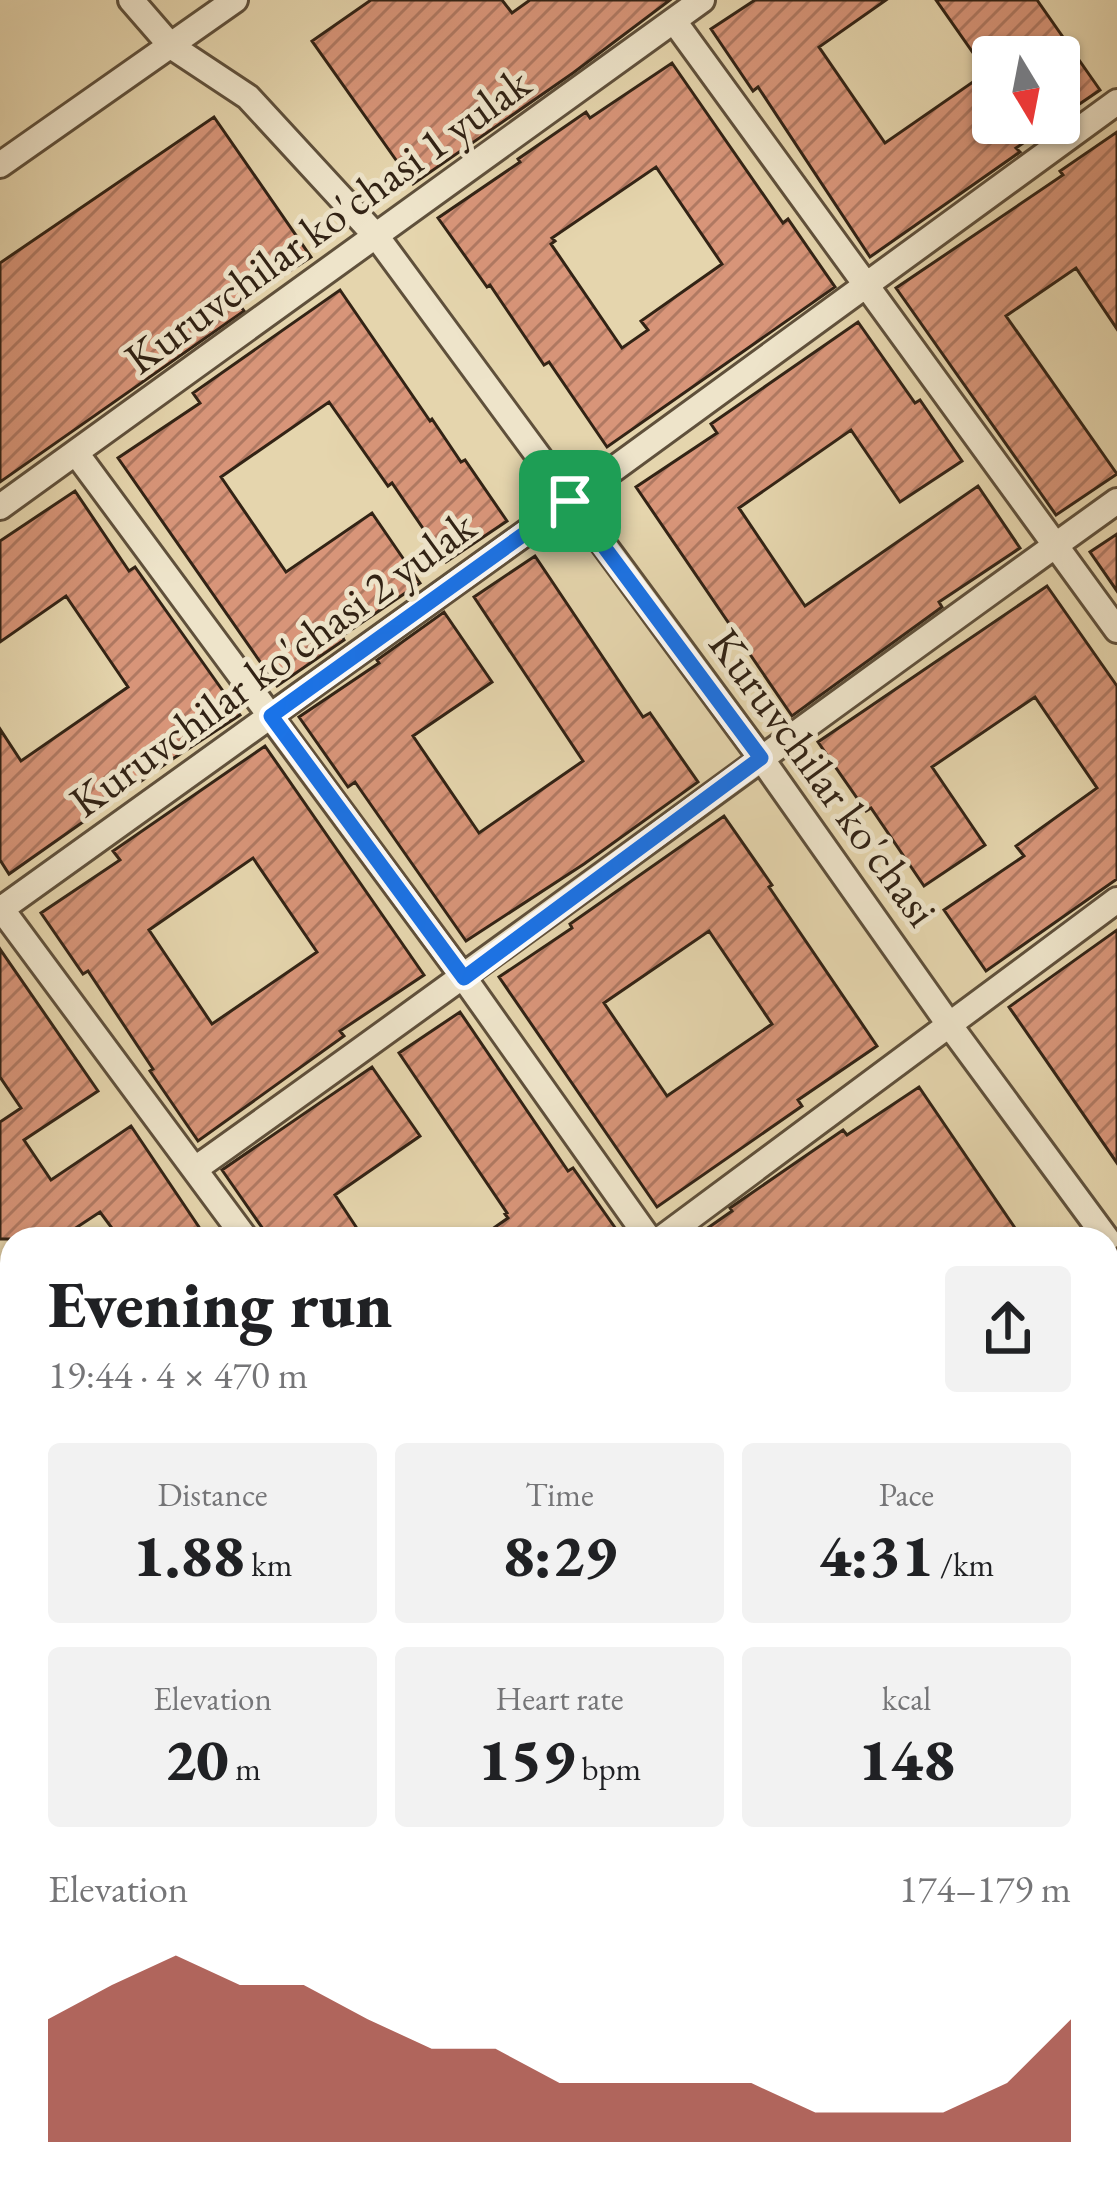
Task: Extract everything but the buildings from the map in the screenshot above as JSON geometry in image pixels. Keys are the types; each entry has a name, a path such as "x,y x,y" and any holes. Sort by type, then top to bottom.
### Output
{"street":[{"name":"Kuruvchilar ko'chasi","path":"131,0 171,46 248,97 377,237 761,758 1098,1227"},
{"path":"0,165 236,0"},
{"name":"Kuruvchilar ko'chasi 1 yulak","path":"0,507 702,0"},
{"path":"674,21 1117,630"},
{"name":"Kuruvchilar ko'chasi 2 yulak","path":"0,909 1117,102"},
{"path":"76,452 464,978 640,1227"},
{"path":"195,1169 1117,502"},
{"path":"677,1227 1117,900"},
{"path":"0,909 237,1227"}],"route":[{"path":"570,501 761,758 464,978 271,716 570,501"}]}
